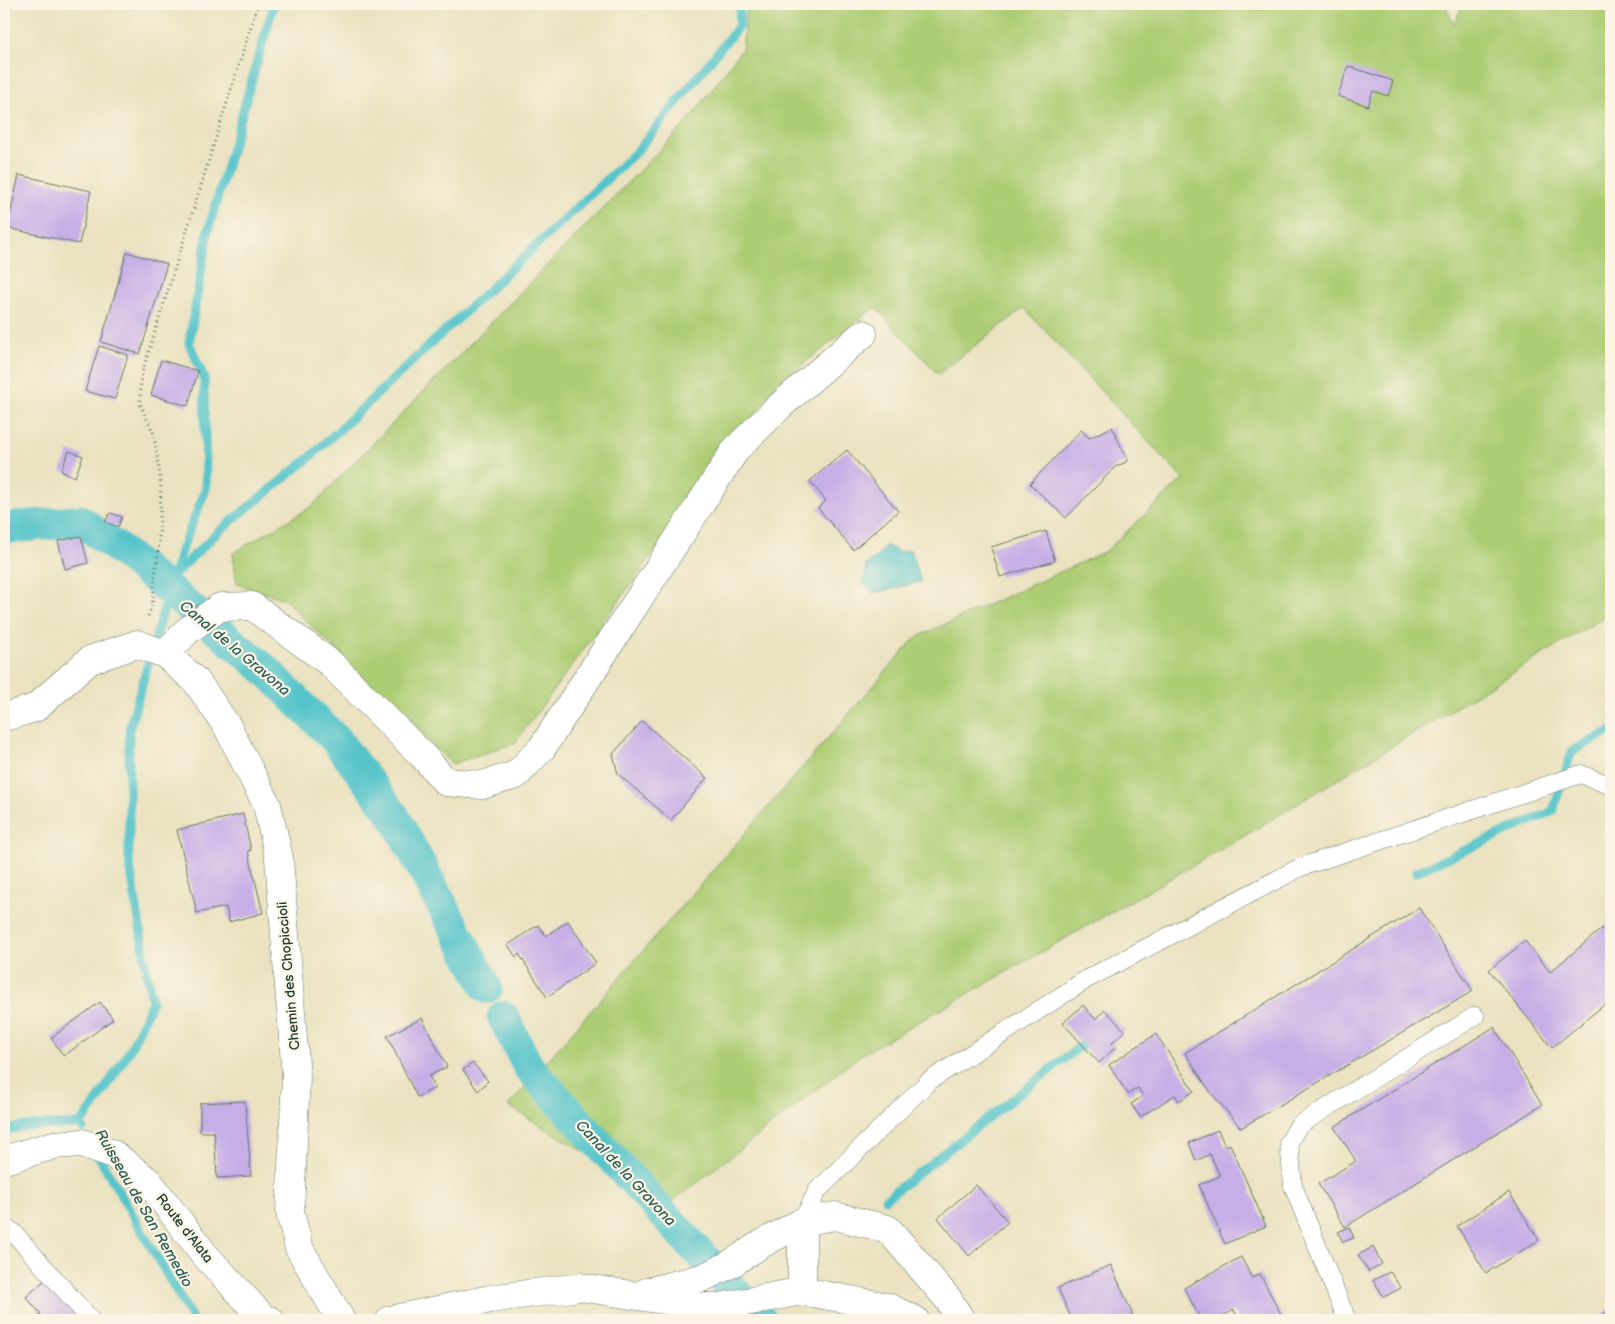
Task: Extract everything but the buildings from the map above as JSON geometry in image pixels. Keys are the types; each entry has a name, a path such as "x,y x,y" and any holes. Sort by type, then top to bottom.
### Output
{"street":[{"path":"4,717 35,708 90,660 137,644 165,654 187,631 220,607 252,606 330,664 446,782 482,785 516,775 542,748 736,448 863,334"},
{"name":"Chemin des Chopiccioli","path":"165,654 196,681 227,726 267,805 279,858 296,1076 290,1212 299,1248 341,1320"},
{"name":"Route d'Alata","path":"4,1160 54,1145 82,1143 113,1154 149,1182 204,1254 264,1319 270,1320"},
{"path":"630,1296 702,1278 729,1265 758,1246 802,1222 835,1216 888,1229 948,1299 961,1320"},
{"path":"802,1222 802,1291"},
{"path":"390,1320 490,1299 580,1287 715,1308 802,1291 888,1307 915,1320"}],"lane":[{"path":"802,1222 817,1191 929,1081 1087,979 1301,867 1581,774 1611,786"},
{"path":"1347,1320 1293,1186 1289,1142 1299,1125 1475,1016"},
{"path":"4,1228 14,1232 91,1320"}],"path":[{"path":"137,644 152,606 159,541 160,484 154,434 140,404 141,376 258,4"}],"green space":[{"path":"747,4 1445,4 1454,25 1463,4 1611,4 1611,613 1241,838 861,1055 671,1203 508,1106 915,638 1106,551 1183,479 1024,308 938,374 875,307 775,387 515,743 452,764 284,599 237,584 233,553 311,507 689,120 742,49"}],"water":[{"path":"886,545 899,552 910,550 921,582 874,593 863,583 865,566 880,554"}],"waterway":[{"path":"80,1124 94,1106 130,1050 152,1002 129,859 129,730 179,556 206,489 204,377 189,343 208,231 274,4"},
{"path":"175,574 218,532 308,459 637,151 739,26 740,4"},
{"name":"Canal de la Gravona","path":"4,528 81,521 125,554 267,671 337,741 394,816 487,988"},
{"path":"1416,872 1553,811 1572,751 1611,731"},
{"name":"Canal de la Gravona","path":"503,1017 529,1068 761,1320"},
{"path":"885,1199 1083,1044"},
{"name":"Ruisseau de San Remedio","path":"4,1131 25,1126 80,1124 83,1128"},
{"name":"Ruisseau de San Remedio","path":"99,1157 193,1320"}]}
